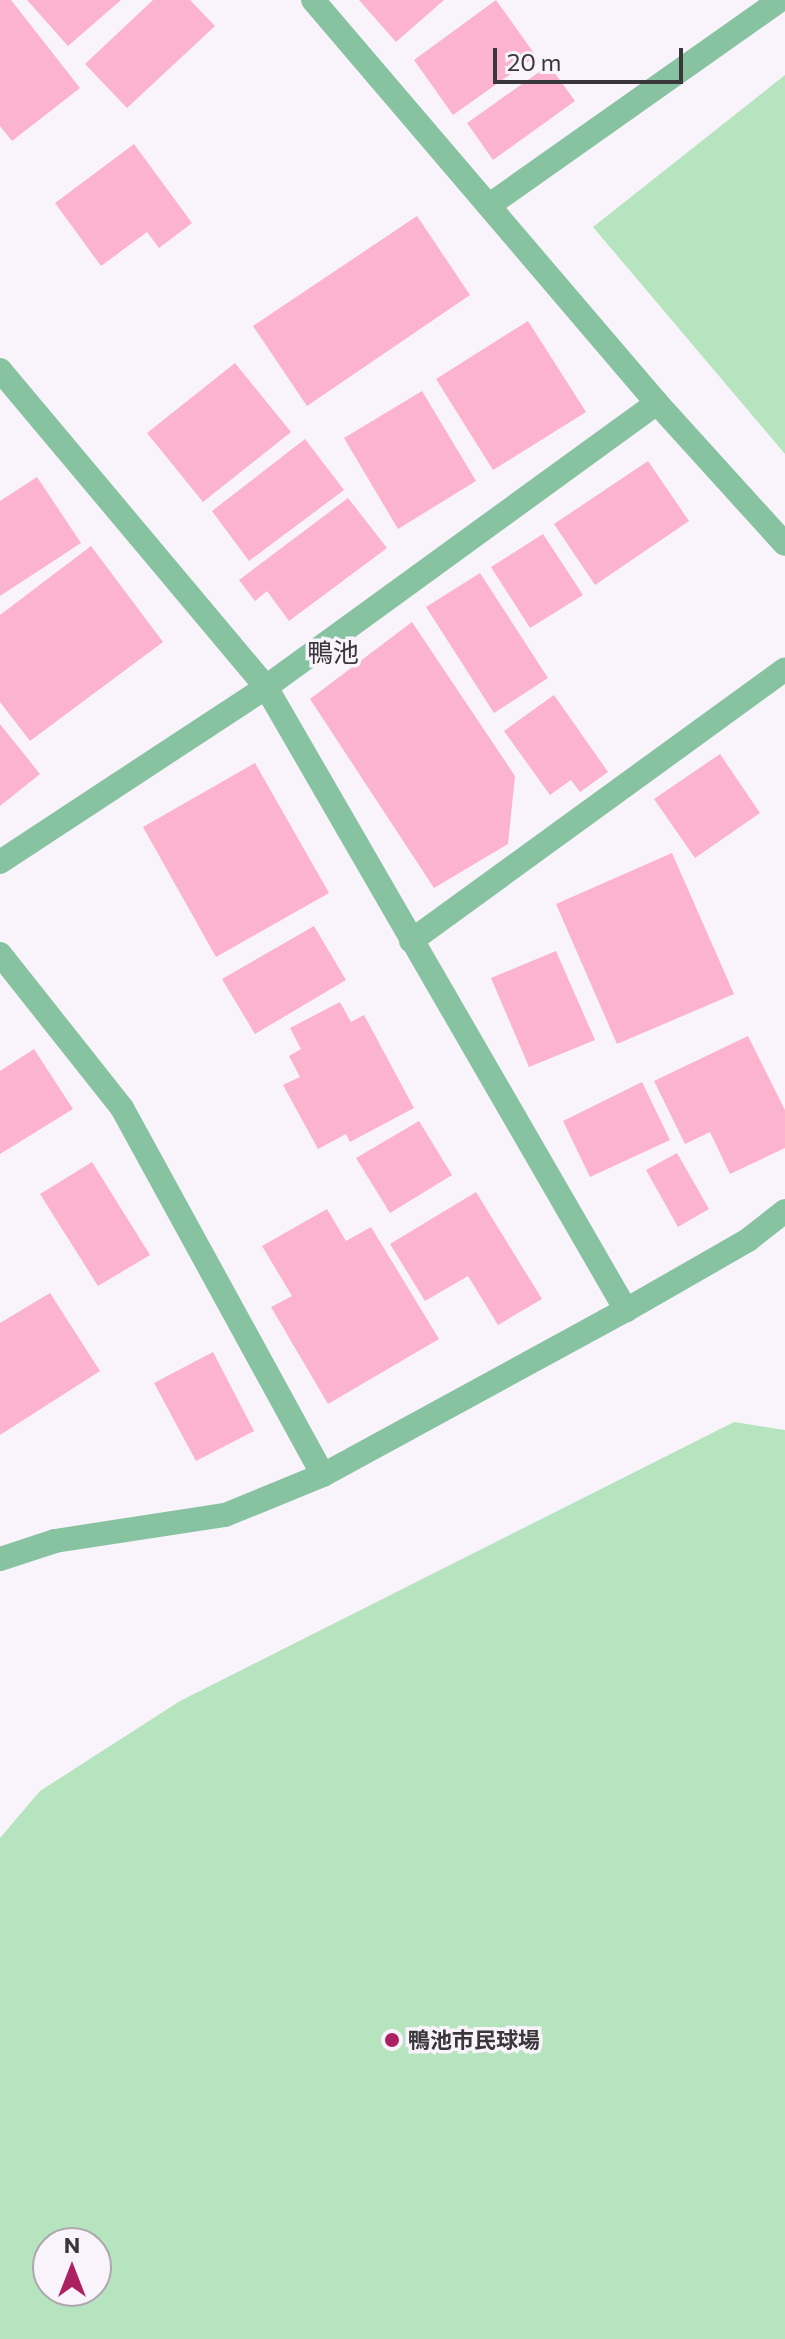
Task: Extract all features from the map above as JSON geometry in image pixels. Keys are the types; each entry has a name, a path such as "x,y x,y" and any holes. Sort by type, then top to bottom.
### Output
{"street":[{"path":"313,0 491,204 657,403 785,544"},
{"path":"491,204 780,0"},
{"path":"0,370 266,687 626,1310"},
{"path":"0,862 266,687 657,403"},
{"path":"411,941 785,669"},
{"path":"0,954 122,1108 323,1475"},
{"path":"0,1559 55,1541 225,1515 323,1475 626,1310 748,1240 785,1211"}],"green space":[{"path":"785,75 785,454 593,227"},
{"name":"鴨池市民球場","path":"734,1422 785,1430 785,2339 0,2339 0,1838 40,1791 180,1701"}],"building":[{"path":"0,0 11,0 80,88 12,141 0,126"},
{"path":"27,0 121,0 68,46"},
{"path":"153,0 190,0 215,26 127,108 85,64"},
{"path":"359,0 444,0 396,42"},
{"path":"496,0 536,56 453,115 414,60"},
{"path":"549,65 575,101 493,160 467,123"},
{"path":"134,144 192,223 159,248 147,232 101,266 55,203"},
{"path":"417,216 470,295 307,406 253,326"},
{"path":"528,321 586,412 493,470 436,379"},
{"path":"235,363 291,432 203,502 147,433"},
{"path":"422,391 476,481 398,529 344,438"},
{"path":"305,439 344,490 249,561 212,511"},
{"path":"648,461 689,521 595,585 554,524"},
{"path":"37,477 81,543 0,596 0,501"},
{"path":"348,498 387,548 289,621 267,591 255,601 239,580"},
{"path":"543,534 583,595 530,628 491,567"},
{"path":"91,546 163,642 30,741 0,702 0,615"},
{"path":"480,573 548,678 494,713 426,607"},
{"path":"412,622 515,776 508,844 434,888 310,699"},
{"path":"554,695 608,772 580,792 571,780 550,795 504,731"},
{"path":"0,724 40,774 0,806"},
{"path":"720,754 760,813 695,858 654,799"},
{"path":"255,763 329,893 216,957 143,827"},
{"path":"672,853 734,994 617,1044 556,904"},
{"path":"314,926 346,980 255,1034 222,979"},
{"path":"556,951 595,1040 529,1067 491,978"},
{"path":"340,1002 351,1022 364,1015 414,1108 350,1142 346,1134 318,1149 283,1085 300,1077 289,1056 301,1049 290,1028"},
{"path":"748,1036 785,1110 785,1148 730,1174 710,1132 685,1144 654,1081"},
{"path":"34,1049 73,1109 0,1154 0,1071"},
{"path":"642,1082 670,1140 590,1177 563,1121"},
{"path":"419,1121 452,1175 390,1213 356,1158"},
{"path":"677,1153 709,1209 678,1227 646,1170"},
{"path":"92,1162 150,1255 98,1286 40,1194"},
{"path":"476,1192 542,1299 498,1325 468,1276 425,1301 390,1244"},
{"path":"327,1209 346,1241 371,1227 439,1339 328,1404 271,1307 292,1296 262,1246"},
{"path":"50,1293 100,1371 0,1435 0,1323"},
{"path":"213,1352 254,1431 196,1461 154,1383"}],"place":[{"name":"鴨池市民球場","path":"392,2040"}],"district":[{"name":"鴨池","path":"333,652"}]}
